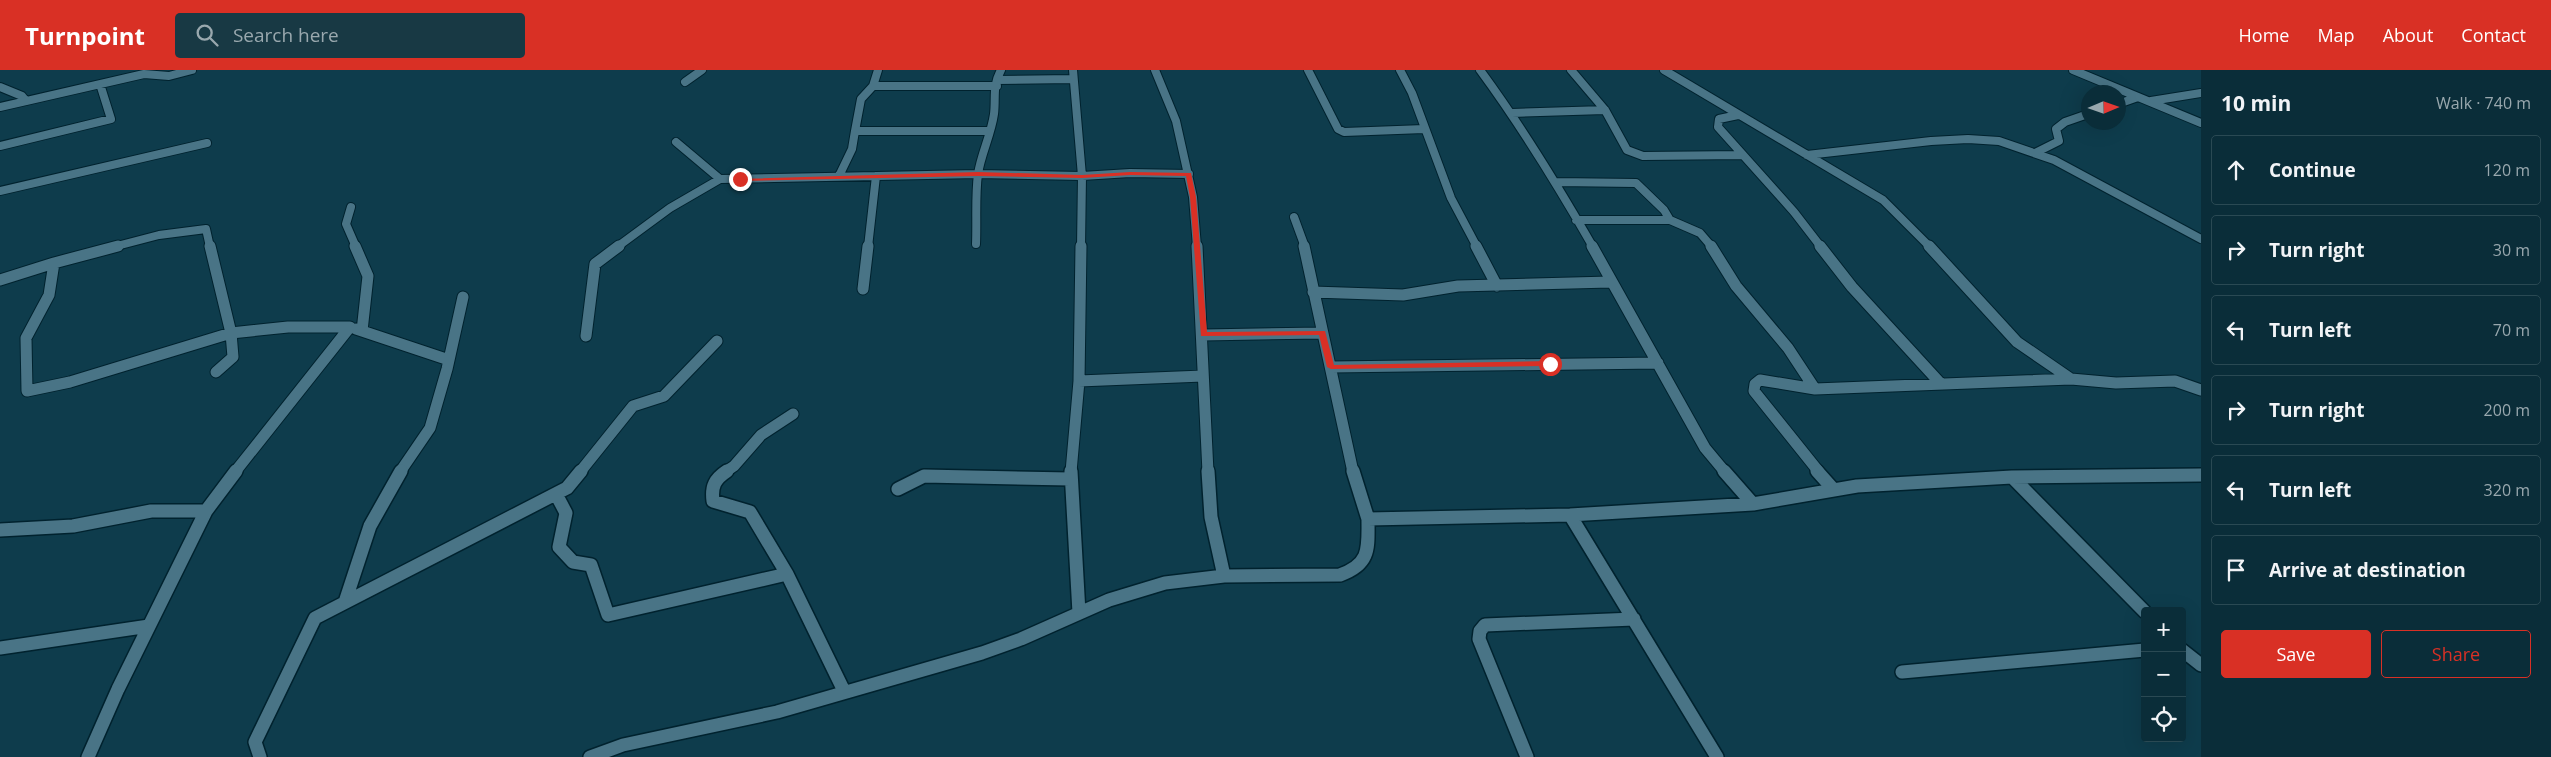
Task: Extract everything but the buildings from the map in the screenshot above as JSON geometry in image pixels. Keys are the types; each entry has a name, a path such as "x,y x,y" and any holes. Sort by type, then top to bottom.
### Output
{"street":[{"path":"0,107 144,74 168,76 192,70"},
{"path":"685,82 702,70"},
{"path":"838,176 852,149 861,99 873,86 878,70"},
{"path":"976,244 978,174 994,113 993,95 997,83 996,79 1001,70"},
{"path":"1072,70 1074,114 1082,176 1079,381 1070,478 1079,613"},
{"path":"1155,70 1176,121 1193,197 1203,335 1203,376 1211,517 1224,576"},
{"path":"1308,70 1338,129 1344,132 1424,129"},
{"path":"1400,70 1412,93 1424,129 1464,226 1497,286"},
{"path":"1480,70 1512,113 1556,182 1610,282 1705,448 1752,504"},
{"path":"1571,70 1605,110 1627,150 1643,156 1742,155"},
{"path":"1664,70 1882,200 1903,218 2017,342 2049,366 2071,379"},
{"path":"2073,70 2201,123"},
{"path":"873,86 1073,79"},
{"path":"0,146 111,119 100,84"},
{"path":"0,87 22,96 26,102"},
{"path":"2151,101 2201,93"},
{"path":"2126,101 2138,97"},
{"path":"1512,113 1605,110"},
{"path":"1738,115 1719,118 1718,127 1794,212 1852,287 1941,384"},
{"path":"2035,152 2059,141 2056,129 2065,122 2081,116"},
{"path":"855,131 990,130"},
{"path":"1807,156 1968,139 1999,141 2054,160 2201,239"},
{"path":"676,142 720,179"},
{"path":"0,191 207,143"},
{"path":"586,336 595,264 670,208 720,179 978,174 1082,176 1130,173 1188,174"},
{"path":"864,289 876,176"},
{"path":"1556,182 1636,183 1664,210 1670,220"},
{"path":"351,207 346,224 368,276 362,331"},
{"path":"590,757 623,745 777,712 982,653 1021,639 1109,600 1165,582 1224,576 1340,575 1351,572 1362,565 1366,557 1368,519 1349,459 1302,235 1294,217"},
{"path":"1576,220 1670,220 1700,233 1722,261 1736,286 1788,348 1815,390"},
{"path":"0,280 54,263 159,235 206,229 231,333 233,357 216,372"},
{"path":"54,263 49,295 26,338 27,391 70,382 231,333 288,327 350,327 449,360"},
{"path":"1314,292 1403,295 1458,286 1610,282"},
{"path":"345,602 370,526 404,465 430,428 449,360 463,297"},
{"path":"88,757 149,626 206,511 237,467 317,373 350,327"},
{"path":"1203,335 1322,333"},
{"path":"260,757 255,742 314,618 567,488 633,406 664,396 718,341"},
{"path":"1331,367 1658,363"},
{"path":"1079,381 1203,376"},
{"path":"1834,490 1786,434 1754,390 1755,384 1760,380 1815,390 2071,379 2116,382 2175,381 2201,390"},
{"path":"793,414 761,435 734,466 718,477 711,488 714,501 750,512 787,574 844,692"},
{"path":"1368,519 1570,514 1752,504 1857,486 2012,477 2201,475"},
{"path":"898,489 924,476 1070,478"},
{"path":"2012,477 2141,608"},
{"path":"556,494 566,513 559,547 573,562 590,565 608,615 787,574"},
{"path":"0,530 73,526 151,511 206,511"},
{"path":"1570,514 1717,757"},
{"path":"1527,757 1479,639 1480,631 1485,625 1634,619"},
{"path":"0,648 149,626"},
{"path":"1902,672 2141,650"},
{"path":"2185,652 2201,665"}],"route":[{"path":"740,179 978,174 1082,176 1130,173 1188,174 1193,197 1203,335 1322,333 1331,367 1550,364"}]}
